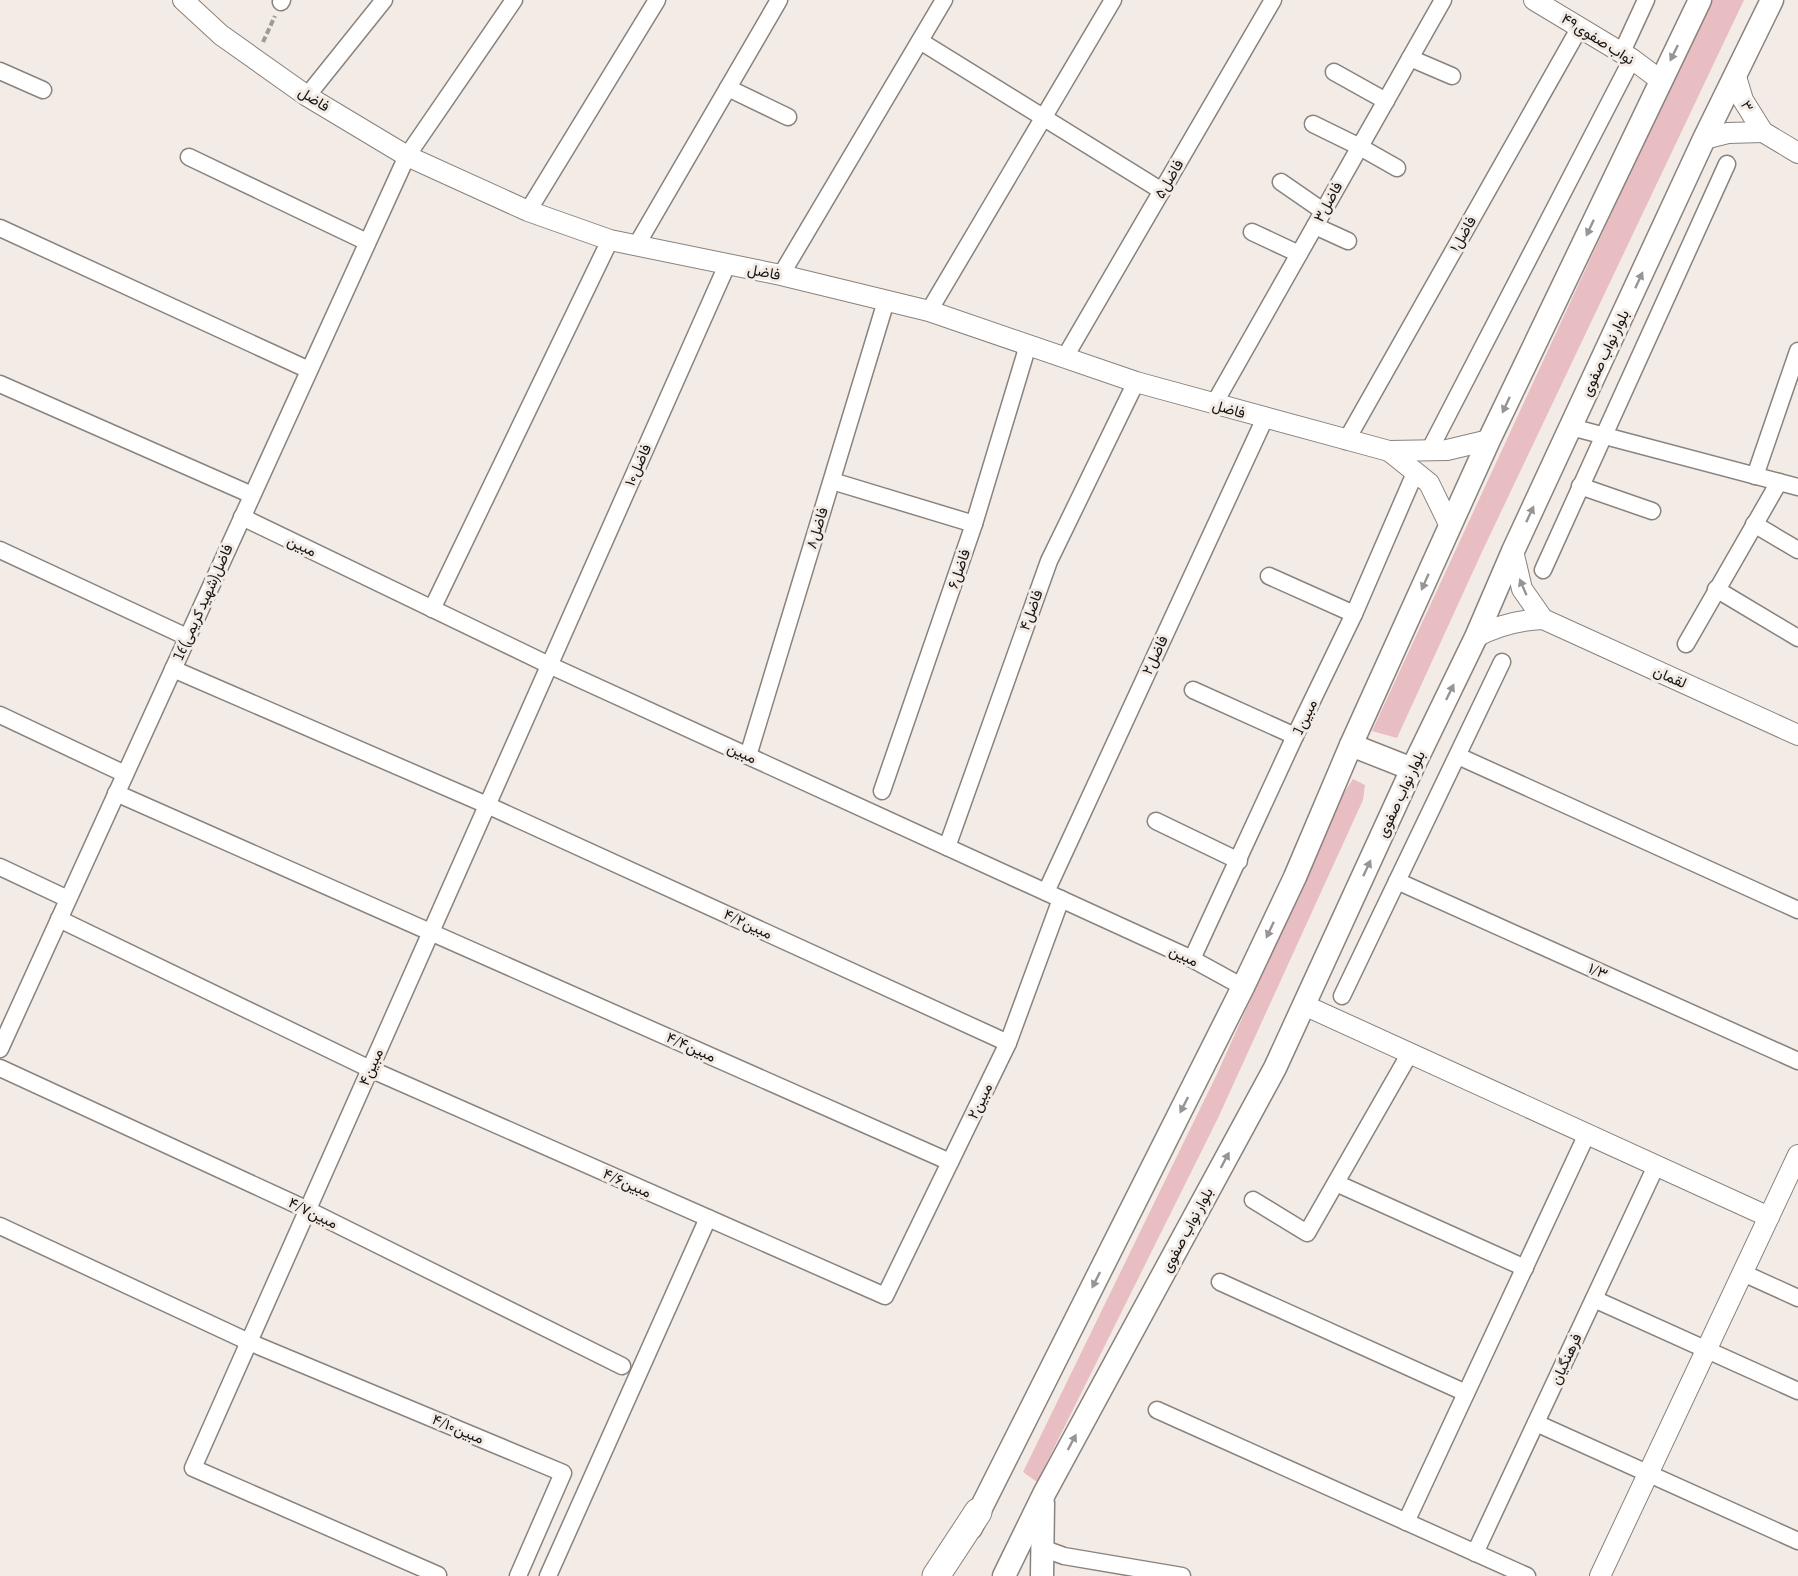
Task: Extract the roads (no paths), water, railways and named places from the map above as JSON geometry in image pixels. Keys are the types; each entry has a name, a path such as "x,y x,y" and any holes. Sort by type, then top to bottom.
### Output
{"highway":[{"path":"936,1576 978,1512"}],"main road":[{"path":"951,1576 978,1512 1243,987 1294,878 1351,745 1489,440 1700,0"},
{"name":"بلوار نواب صفوی","path":"1004,1576 1044,1494 1269,1078 1476,637 1513,551 1704,139 1772,0"},
{"path":"1351,745 1412,770"},
{"path":"1042,1576 1044,1494"}],"street":[{"name":"فاضل","path":"183,0 221,35 255,60 307,96 406,156 528,211 610,240 781,275 929,311 1136,382 1389,451 1447,450 1489,440"},
{"path":"307,96 384,0"},
{"name":"16فاضل(شهید کریمی)","path":"0,1049 6,1020 59,919 406,156 514,0"},
{"path":"528,211 657,0"},
{"path":"636,246 779,0"},
{"path":"781,275 944,0"},
{"path":"929,311 1113,0"},
{"name":"۵فاضل","path":"1065,357 1273,0"},
{"name":"۳فاضل","path":"1214,404 1443,0"},
{"name":"۴۹نواب صفوی","path":"1534,0 1627,56 1660,80"},
{"path":"1429,451 1627,56 1646,0"},
{"name":"۱فاضل","path":"1346,441 1580,27"},
{"path":"920,41 1162,191"},
{"path":"1410,58 1452,76"},
{"path":"0,71 43,90"},
{"path":"1334,72 1386,101"},
{"name":"۳","path":"1736,77 1743,100 1762,132"},
{"path":"728,88 788,117"},
{"path":"1313,124 1397,168"},
{"name":"۳","path":"1704,139 1728,133 1762,132 1797,149"},
{"path":"189,157 367,242"},
{"path":"1543,570 1727,164"},
{"path":"1281,182 1319,219 1348,241"},
{"path":"0,228 309,370"},
{"path":"1252,232 1299,254"},
{"path":"432,609 610,240"},
{"name":"۱۰فاضل","path":"549,665 727,265"},
{"name":"۸فاضل","path":"748,756 886,301"},
{"name":"۶فاضل","path":"882,790 974,524 1028,345"},
{"path":"1755,476 1798,351"},
{"name":"۴فاضل","path":"947,847 1049,561 1136,382"},
{"path":"0,384 252,495"},
{"name":"۲فاضل","path":"1046,892 1264,418"},
{"path":"1571,427 1798,487"},
{"name":"فاضل","path":"1389,451 1429,483 1450,526"},
{"name":"1مبین","path":"1192,959 1354,614 1415,473"},
{"path":"832,481 974,524"},
{"path":"1686,644 1779,482"},
{"path":"1580,486 1652,511"},
{"name":"مبین","path":"242,517 549,665 1192,959 1243,987"},
{"path":"1754,524 1798,550"},
{"path":"0,550 187,637"},
{"path":"1513,551 1522,589 1543,619"},
{"path":"1269,576 1354,614"},
{"path":"1716,589 1798,638"},
{"path":"1476,637 1509,623 1525,619 1543,619"},
{"name":"لقمان","path":"1543,619 1798,735"},
{"path":"1342,996 1502,662"},
{"name":"۴مبین","path":"438,1575 193,1468 549,665"},
{"name":"۴/۲مبین","path":"173,669 488,805 1008,1043"},
{"path":"1193,690 1295,736"},
{"path":"0,715 125,774"},
{"path":"1458,756 1798,910"},
{"name":"۴/۴مبین","path":"116,793 950,1162"},
{"path":"1156,821 1239,861"},
{"path":"0,867 68,899"},
{"name":"۱/۳","path":"1397,881 1798,1061"},
{"name":"۲مبین","path":"885,1296 1008,1043 1062,899"},
{"name":"۴/۶مبین","path":"59,919 370,1069 885,1296"},
{"path":"1304,1005 1769,1217"},
{"path":"1253,1200 1307,1233 1410,1053"},
{"name":"۴/۷مبین","path":"0,1068 308,1210 621,1366"},
{"path":"1406,1522 1587,1134"},
{"path":"1600,1576 1798,1155"},
{"name":"فرهنگیان","path":"1475,1552 1656,1166"},
{"path":"1336,1183 1525,1268"},
{"path":"548,1576 708,1218"},
{"path":"0,1226 249,1342"},
{"path":"1743,1273 1798,1298"},
{"path":"1220,1282 1466,1393"},
{"path":"1594,1299 1798,1391"},
{"name":"۴/۱۰مبین","path":"249,1342 563,1473 518,1576"},
{"path":"1157,1410 1527,1576"},
{"path":"1536,1424 1798,1541"},
{"path":"1042,1548 1064,1556 1182,1576"}]}
